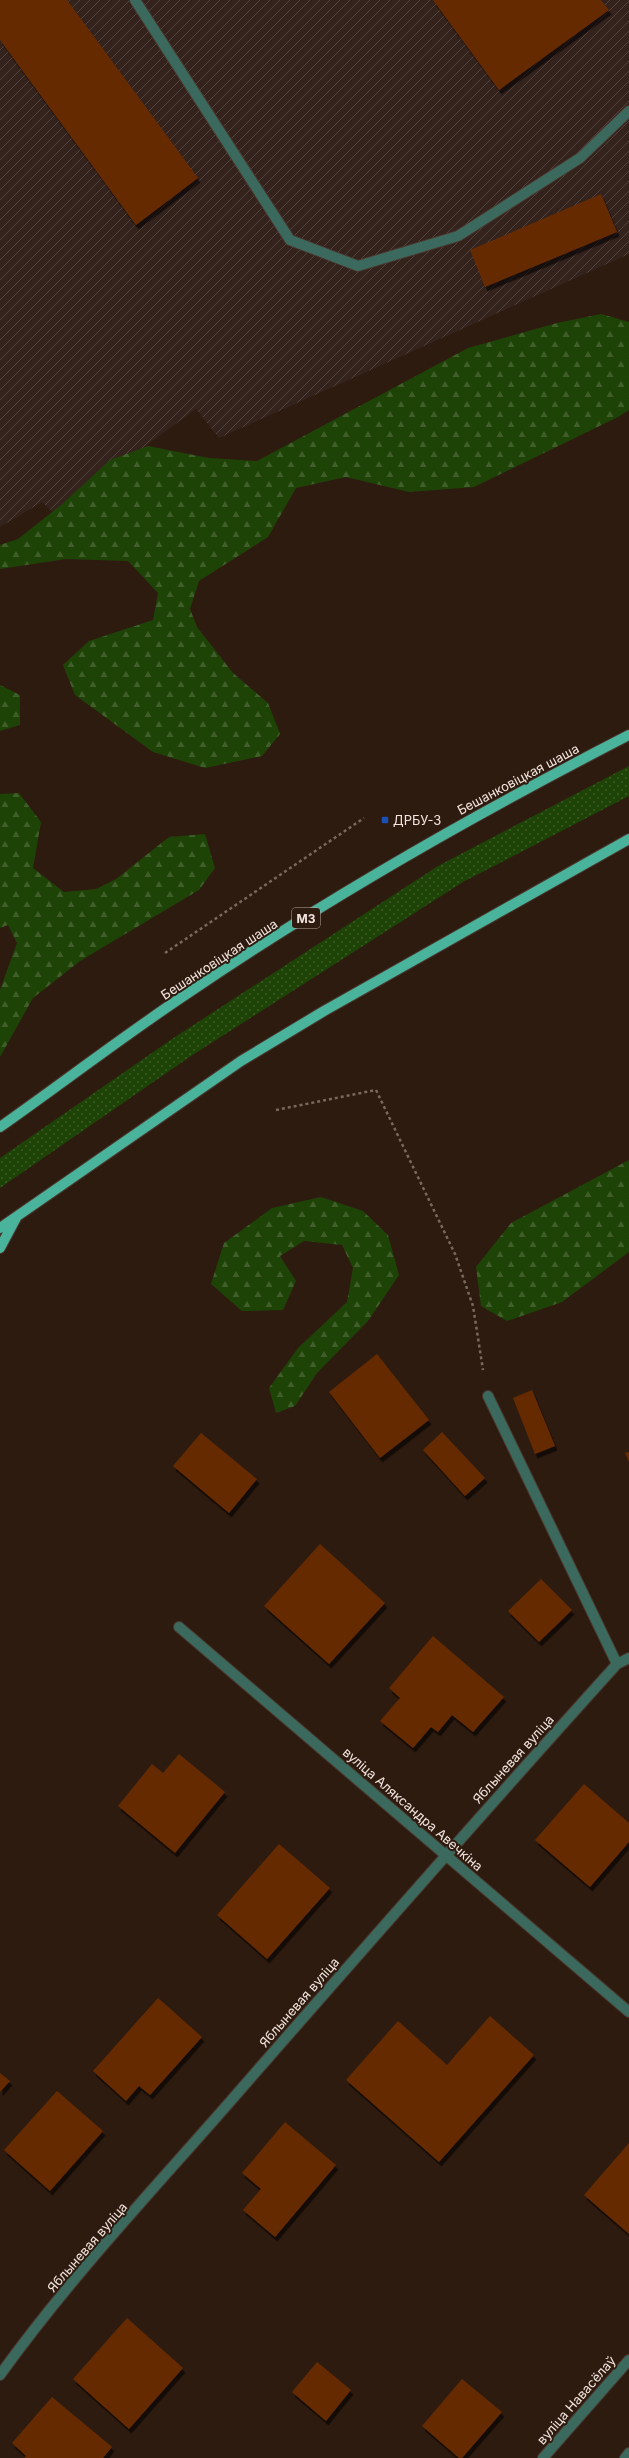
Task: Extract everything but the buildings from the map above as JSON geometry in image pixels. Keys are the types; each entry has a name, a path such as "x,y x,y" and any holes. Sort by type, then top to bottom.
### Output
{"main road":[{"name":"Бешанковіцкая шаша","path":"0,1127 191,990 400,859 510,796 629,736"},
{"path":"0,1228 241,1061 317,1014 629,839"},
{"path":"0,1248 17,1215"}],"street":[{"path":"135,0 290,240 358,266 458,236 580,158 629,112"},
{"path":"488,1396 617,1664"},
{"name":"вуліца Аляксандра Авечкіна","path":"179,1627 629,2012"},
{"name":"Яблыневая вуліца","path":"0,2375 30,2334 134,2212 445,1854 617,1664 629,1658"},
{"name":"вуліца Навасёлаў","path":"543,2458 629,2360"},
{"path":"625,2458 629,2453"}],"path":[{"path":"165,953 364,818"},
{"path":"276,1110 376,1090 455,1254 473,1306 488,1396"}],"shaded area":[{"path":"0,0 629,0 629,254 219,438 196,409 54,513 42,502 0,527"}],"green space":[{"path":"601,314 629,322 629,410 618,417 474,487 409,492 346,477 296,488 268,537 199,581 190,609 197,627 233,673 268,703 280,734 262,756 205,768 153,752 75,695 63,665 89,641 153,620 158,593 128,561 66,559 0,569 0,545 18,539 61,505 110,460 148,446 209,458 257,461 468,348 557,323"},
{"path":"0,685 20,695 20,725 0,731"},
{"path":"629,766 629,796 463,882 191,1056 0,1188 0,1158 172,1039 438,866"},
{"path":"19,793 41,822 33,868 64,892 96,889 116,879 169,837 205,834 215,868 199,890 80,961 33,998 0,1057 0,990 17,943 8,925 0,928 0,794"},
{"path":"629,1160 629,1252 562,1302 507,1321 481,1306 476,1267 511,1223"},
{"path":"321,1197 363,1211 388,1235 399,1275 368,1321 317,1373 295,1406 276,1413 269,1388 298,1348 347,1302 353,1268 342,1245 304,1241 280,1256 296,1281 283,1310 242,1311 211,1284 224,1243 272,1208"}],"place":[{"name":"ДРБУ-3","path":"385,820"}]}
